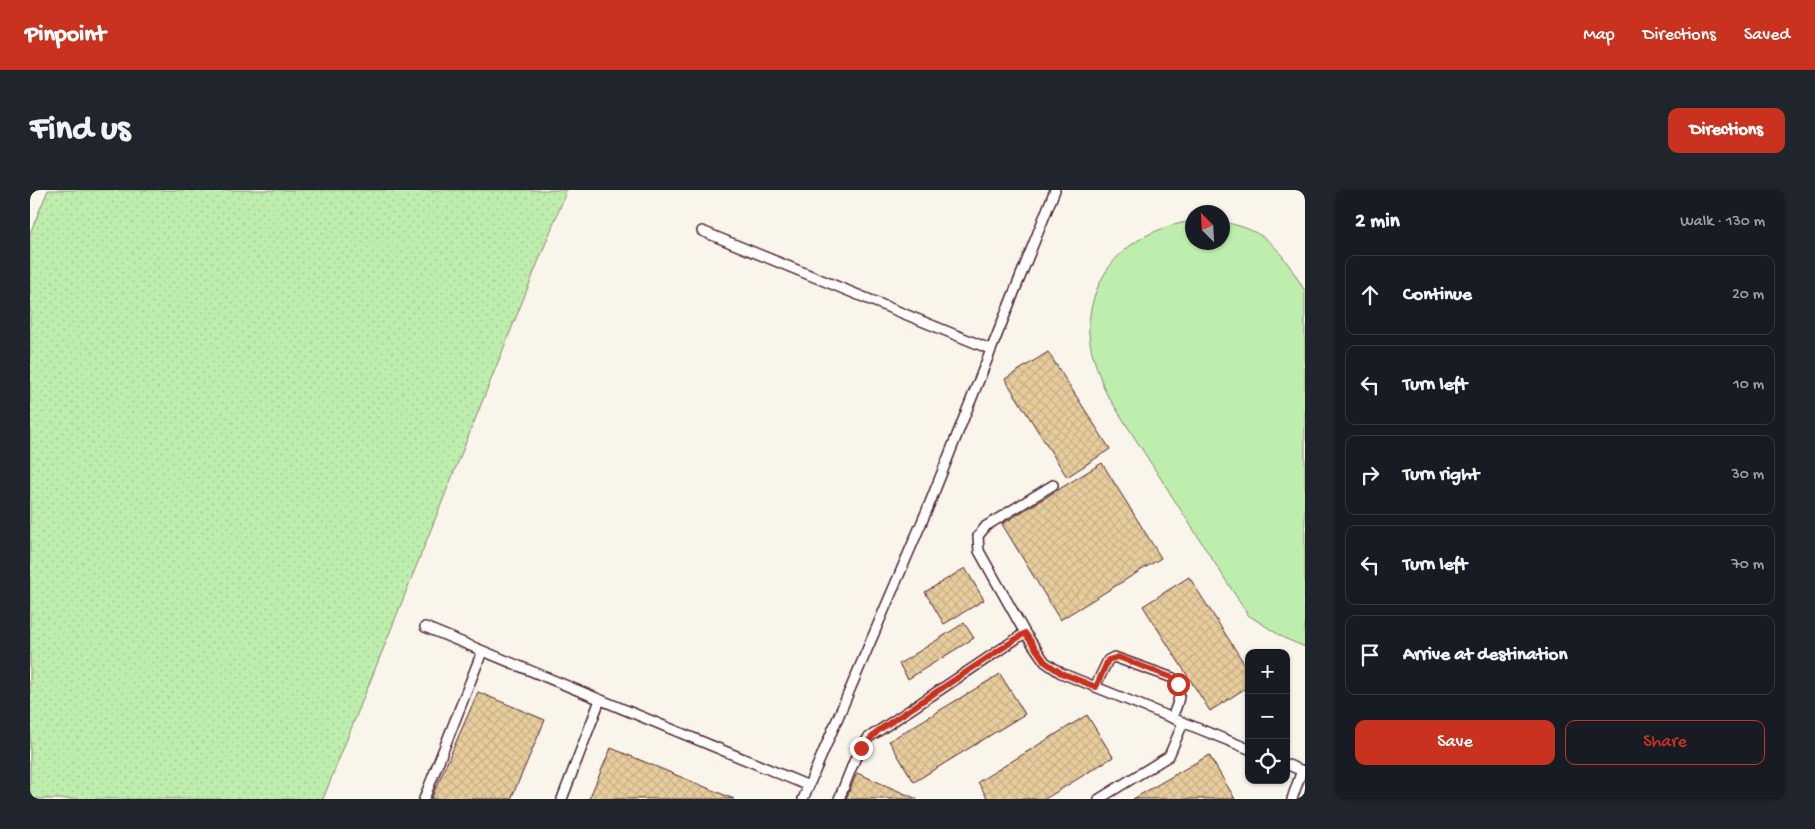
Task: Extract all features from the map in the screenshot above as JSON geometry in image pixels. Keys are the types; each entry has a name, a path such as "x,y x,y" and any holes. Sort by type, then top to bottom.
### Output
{"lane":[{"path":"803,799 928,510 990,349 1055,190"},
{"path":"702,231 990,349"},
{"path":"1054,485 986,526 978,536 979,552 1025,633 1045,662 1061,673 1245,747"},
{"path":"425,628 809,786"},
{"path":"839,799 855,759 868,738 1025,633"},
{"path":"424,799 482,652"},
{"path":"1096,687 1108,660 1114,657 1173,678 1178,684 1180,695 1172,718"},
{"path":"562,799 600,700"},
{"path":"1099,799 1169,756 1183,723"},
{"path":"1290,766 1304,771 1292,799"}],"green space":[{"path":"48,190 567,190 323,799 30,799 30,233"},
{"path":"1185,223 1185,250 1230,250 1230,224 1253,231 1273,245 1281,254 1305,291 1305,647 1284,638 1248,615 1106,393 1094,359 1089,322 1093,301 1109,266 1136,241 1153,232"}],"building":[{"path":"1048,352 1110,449 1067,477 1005,379"},
{"path":"1102,463 1161,558 1060,620 1002,524"},
{"path":"965,568 984,600 944,624 925,592"},
{"path":"1189,577 1245,665 1245,689 1210,711 1143,606"},
{"path":"964,623 974,638 908,679 899,664"},
{"path":"1000,674 1025,714 914,782 889,741"},
{"path":"478,692 545,720 511,799 431,799"},
{"path":"1087,715 1113,757 1045,799 988,799 978,782"},
{"path":"611,748 640,760 734,799 589,799"},
{"path":"1209,755 1235,799 1133,799"},
{"path":"857,773 917,799 846,799"}],"route":[{"path":"861,748 868,738 879,730 1025,633 1045,662 1061,673 1096,687 1108,660 1114,657 1173,678 1178,684"}]}
